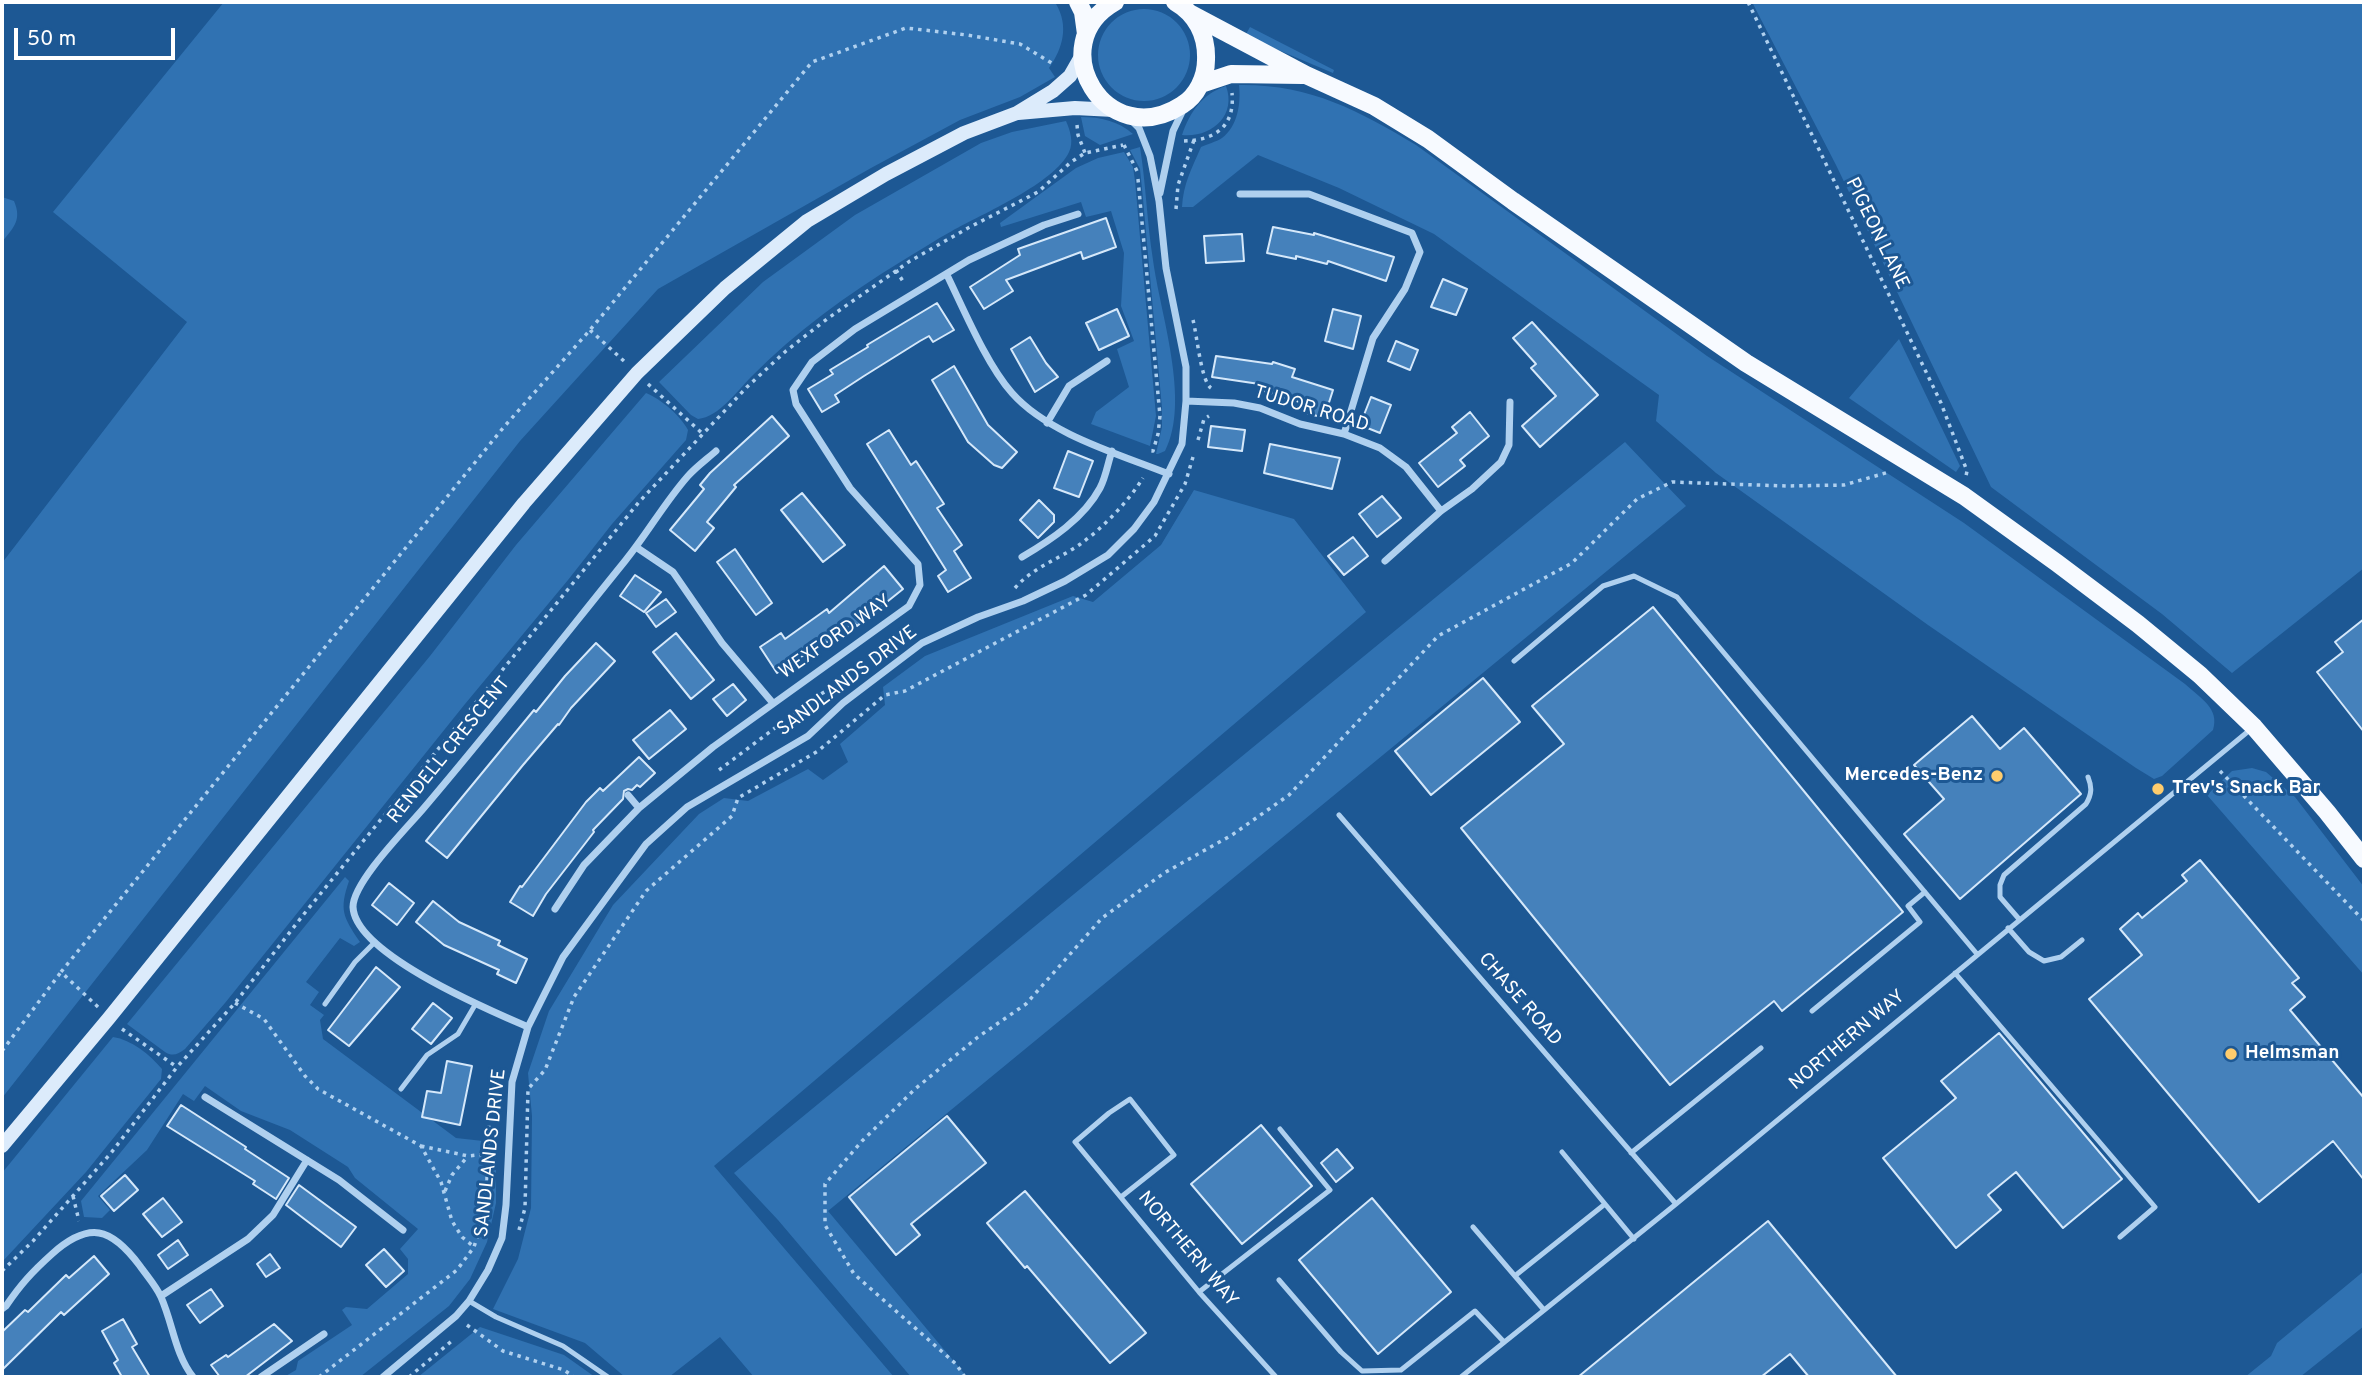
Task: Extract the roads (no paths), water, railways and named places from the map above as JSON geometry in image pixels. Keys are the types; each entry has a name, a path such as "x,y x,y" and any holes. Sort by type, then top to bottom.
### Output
{"main road":[{"path":"1078,2 1083,12 1086,34"},
{"path":"1115,2 1096,16 1086,34 1082,55 1090,87 1101,100 1121,113"},
{"path":"1175,2 1191,14 1306,75 1374,106 1428,138 1513,201 1746,363 1964,496 2127,616 2200,675 2254,727 2364,859"},
{"path":"1017,113 1075,108 1148,118 1169,114 1187,102 1201,84 1206,66 1207,47 1201,29 1191,14"},
{"path":"2,1146 109,1018 524,503 637,373 725,288 807,221 886,174 964,133 1017,113 1053,91 1070,76 1082,55"},
{"path":"1201,84 1231,74 1306,75"}],"street":[{"name":"SANDLANDS DRIVE","path":"1159,201 1173,131 1187,102"},
{"name":"SANDLANDS DRIVE","path":"383,1377 456,1316 469,1301 488,1270 502,1238 512,1083 528,1027 563,957 646,844 687,807 808,736 843,703 922,643 978,617 1023,601 1065,581 1108,555 1154,502 1182,444 1186,368 1166,268 1159,201 1150,156 1139,128 1121,113"},
{"path":"1240,194 1309,194 1412,233 1420,252 1405,289 1373,338 1344,434"},
{"name":"WEXFORD WAY","path":"555,909 584,865 639,808 772,702 909,606 920,585 918,564 850,488 796,404 793,390 812,362 855,329 969,260 1044,225 1078,214"},
{"path":"947,275 987,355 1012,393 1047,423 1169,474"},
{"path":"1047,423 1069,386 1107,361"},
{"name":"TUDOR ROAD","path":"1186,401 1260,408 1300,424 1344,434 1380,448 1406,467 1441,511"},
{"path":"1385,561 1501,462 1509,445 1510,402"},
{"name":"RENDELL CRESCENT","path":"528,1027 475,1005 402,964 375,942 359,926 353,907 360,883 450,777 636,547 688,476 716,451"},
{"path":"1022,557 1049,542 1084,509 1101,487 1112,451"},
{"path":"636,547 673,572 722,643 772,702"},
{"path":"628,795 639,808"},
{"path":"205,1097 339,1180 403,1230"},
{"path":"161,1296 248,1239 273,1215 307,1160"},
{"path":"2,1309 25,1278 69,1239 82,1233 100,1233 116,1240 132,1256 161,1296 176,1345 193,1377"},
{"path":"261,1377 324,1334"}],"lane":[{"path":"1514,661 1603,586 1634,576 1677,597 1977,954"},
{"name":"NORTHERN WAY","path":"1461,1377 1634,1239 2254,727"},
{"path":"2019,919 2000,897 2000,885 2004,875 2086,804 2091,796 2088,777"},
{"name":"CHASE ROAD","path":"1339,815 1676,1204"},
{"path":"1812,1011 1920,922 1908,906 1925,892"},
{"path":"2008,928 2029,952 2044,961 2061,957 2082,940"},
{"path":"325,1004 355,962 375,942"},
{"path":"1955,973 2155,1207 2120,1237"},
{"path":"401,1089 427,1055 458,1034 475,1005"},
{"path":"1631,1153 1761,1048"},
{"name":"NORTHERN WAY","path":"1121,1197 1174,1154 1130,1099 1075,1142 1199,1292 1276,1377"},
{"path":"1199,1292 1329,1190 1280,1129"},
{"path":"1562,1152 1634,1239"},
{"path":"1516,1275 1605,1204"},
{"path":"1474,1227 1544,1310"},
{"path":"1279,1280 1341,1352 1362,1371 1401,1370 1475,1311 1504,1342"},
{"path":"469,1301 496,1317 563,1346 608,1377"}],"place":[{"name":"Mercedes-Benz","path":"1997,776"},
{"name":"Trev's Snack Bar","path":"2158,789"},
{"name":"Helmsman","path":"2231,1054"}]}
